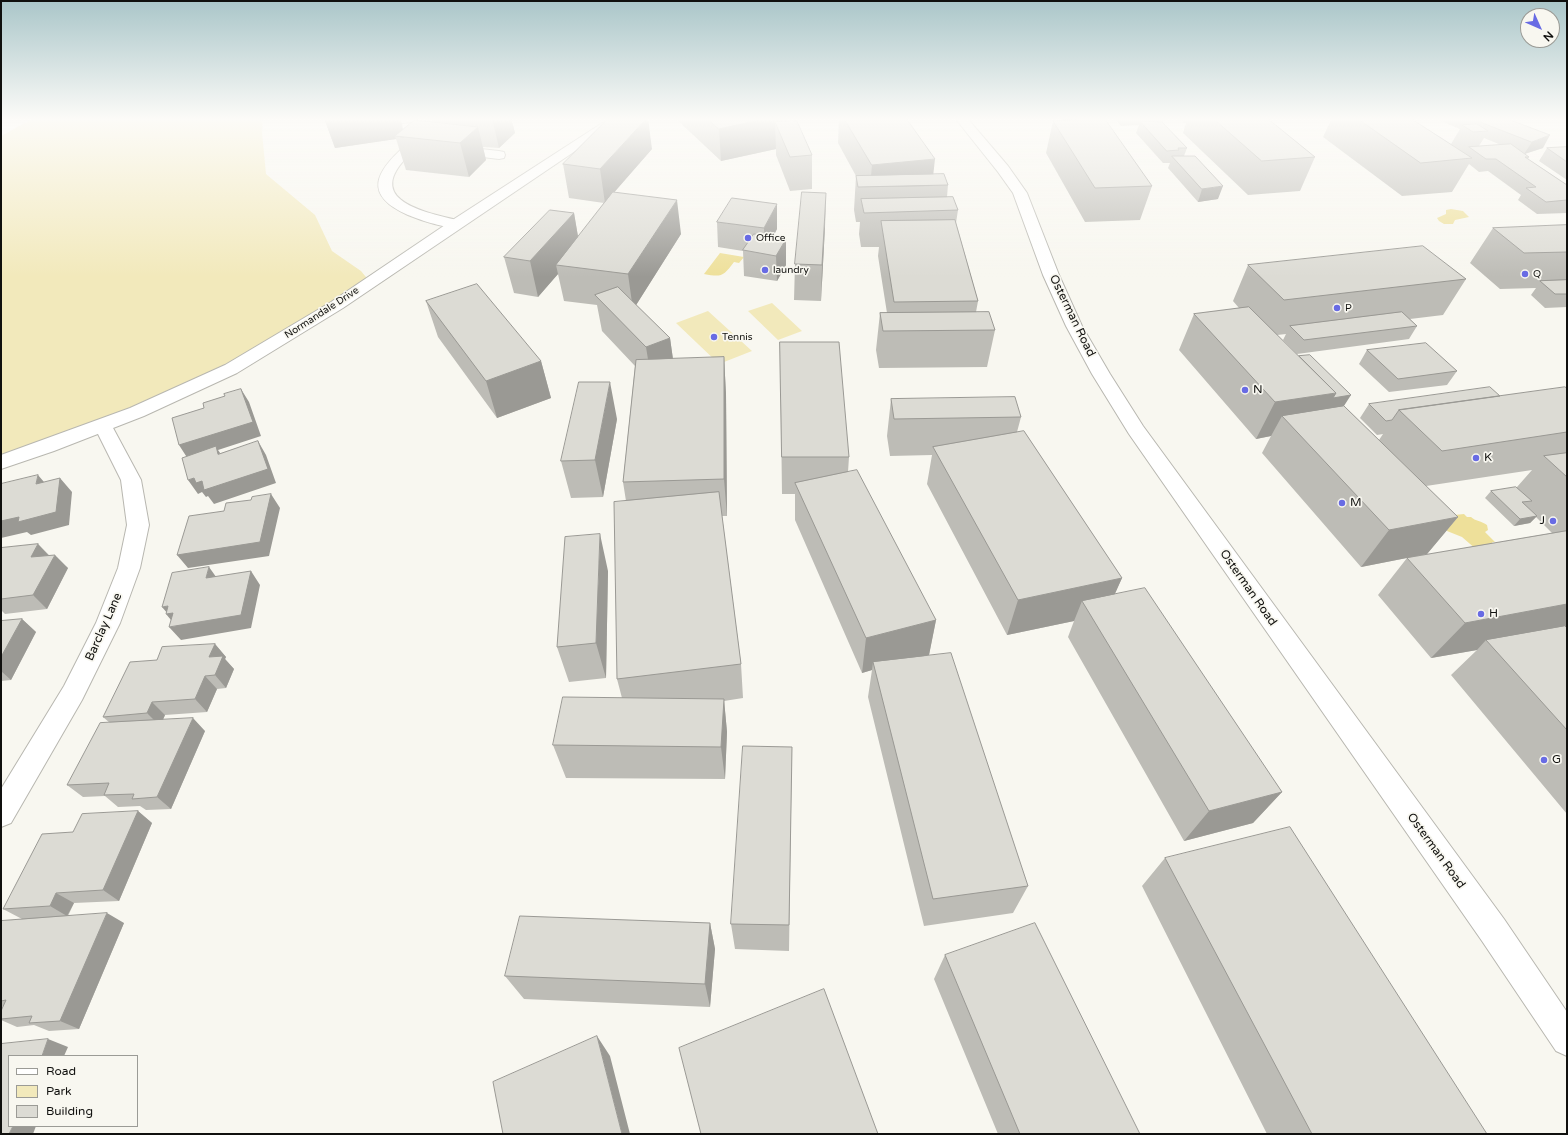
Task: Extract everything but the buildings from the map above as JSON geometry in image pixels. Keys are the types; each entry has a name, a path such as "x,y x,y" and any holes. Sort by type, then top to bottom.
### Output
{"street":[{"path":"389,171 385,183 390,199 413,212 456,224"},
{"name":"Normandale Drive","path":"1,462 103,426 231,369 337,305 537,171"},
{"name":"Osterman Road","path":"1004,171 1020,193 1051,275 1074,326 1100,374 1136,430 1294,654 1493,930 1567,1040"},
{"name":"Barclay Lane","path":"1,814 73,693 108,623 129,568 138,525 131,480 103,426"}],"green space":[{"path":"1,171 266,171 266,174 315,215 332,251 361,271 370,282 152,406 1,457"},
{"path":"772,303 802,331 778,340 748,311"},
{"name":"Tennis","path":"708,311 752,351 719,364 676,323"}],"shaded area":[{"path":"1451,209 1463,211 1469,217 1455,220 1453,224 1444,224 1439,221 1437,218 1446,214 1446,210"},
{"path":"720,253 744,257 739,263 734,262 727,271 721,275 714,276 704,274"},
{"path":"1464,514 1467,517 1471,517 1487,525 1488,530 1485,532 1495,542 1492,542 1495,547 1477,550 1462,537 1447,531 1445,516"}],"place":[{"name":"Office","path":"748,238"},
{"name":"laundry","path":"765,270"},
{"name":"Q","path":"1525,274"},
{"name":"P","path":"1337,308"},
{"name":"Tennis","path":"714,337"},
{"name":"N","path":"1245,390"},
{"name":"K","path":"1476,458"},
{"name":"M","path":"1342,503"},
{"name":"J","path":"1553,521"},
{"name":"H","path":"1481,614"},
{"name":"G","path":"1544,760"}]}
